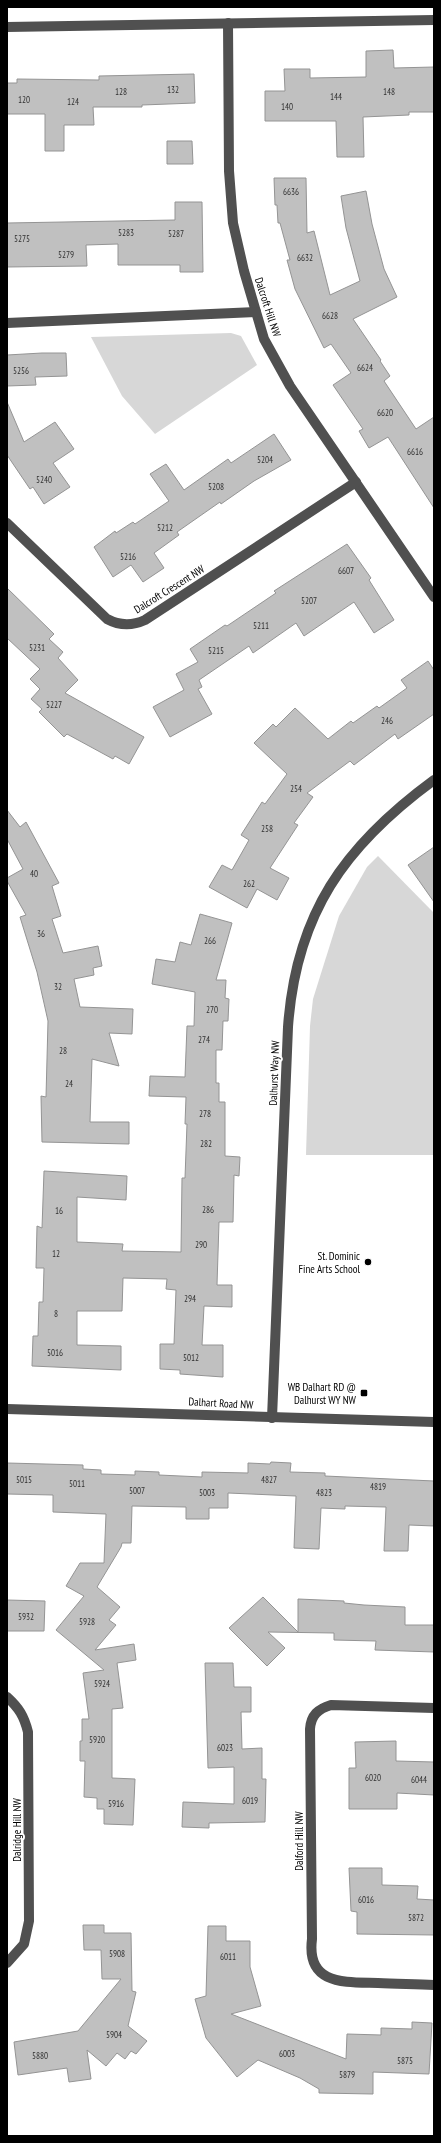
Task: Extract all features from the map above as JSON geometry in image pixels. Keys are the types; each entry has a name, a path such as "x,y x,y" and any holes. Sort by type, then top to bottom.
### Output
{"street":[{"path":"7,27 434,20"},
{"name":"Dalcroft Hill NW","path":"228,23 229,171 233,223 264,339 290,386 434,597"},
{"path":"7,323 256,312"},
{"name":"Dalcroft Crescent NW","path":"7,523 107,619 129,625 145,620 356,482"},
{"name":"Dalhurst Way NW","path":"272,1418 288,1027 290,1003 298,959 316,910 347,862 386,818 434,780"},
{"name":"Dalhart Road NW","path":"7,1409 434,1422"},
{"name":"Dalridge Hill NW","path":"7,1697 18,1707 24,1718 28,1732 30,1921 24,1944 7,1963"},
{"name":"Dalford Hill NW","path":"434,1708 331,1705 317,1712 313,1717 310,1729 311,1950 313,1960 323,1975 338,1982 434,1985"}],"shaded area":[{"path":"231,333 241,336 257,365 155,434 122,396 91,337"},
{"path":"378,856 434,913 434,1155 306,1155 310,1026 313,999 339,916 367,867"}],"building":[{"path":"393,50 394,68 434,67 434,112 409,112 409,115 363,117 364,157 337,157 336,121 265,121 265,91 285,91 284,69 310,69 310,78 366,77 366,51"},
{"path":"194,74 195,103 142,105 142,107 93,107 94,125 64,125 64,151 45,151 45,114 7,114 7,83 17,83 17,79 99,80 99,76"},
{"path":"167,141 192,141 193,164 167,164"},
{"path":"274,178 306,178 307,233 314,231 330,295 360,281 346,228 341,196 366,191 372,224 384,269 397,297 353,319 381,360 380,361 390,376 384,381 416,429 434,417 434,508 388,437 369,448 359,431 363,429 333,385 351,373 331,344 324,348 295,289 287,260 290,260 280,223 278,223 277,205 275,205"},
{"path":"175,202 202,202 203,272 180,272 180,265 118,265 118,244 86,245 87,266 7,267 7,223 175,220"},
{"path":"66,353 67,376 35,377 36,385 7,386 7,355"},
{"path":"7,402 24,442 55,422 74,449 53,463 70,487 44,504 33,487 30,489 7,455"},
{"path":"274,434 291,460 254,481 221,504 220,502 177,532 179,535 154,553 164,568 143,582 131,565 113,577 94,547 115,531 116,533 133,522 135,524 169,501 150,474 166,464 184,490 228,459 231,463"},
{"path":"347,544 371,578 369,580 394,620 374,633 354,602 304,636 296,623 253,653 249,646 199,680 202,687 198,689 212,714 170,737 153,707 184,690 176,674 198,662 190,649 276,593 274,591"},
{"path":"7,588 54,634 49,639 63,652 58,658 78,680 65,693 144,737 129,764 115,756 113,759 67,734 64,737 39,712 42,709 31,699 40,689 30,679 40,669 7,638"},
{"path":"428,661 434,670 434,714 398,739 395,734 354,765 350,761 307,793 313,797 294,823 298,825 270,868 289,878 277,900 257,889 247,908 209,887 222,865 232,870 249,840 241,835 262,802 265,804 287,774 254,743 273,724 276,727 295,708 328,739 351,721 353,723 377,706 379,708 407,688 401,680"},
{"path":"7,810 20,827 26,822 59,883 52,886 61,916 52,919 63,953 98,946 102,966 93,968 94,975 74,979 80,1007 133,1009 132,1034 109,1033 119,1066 92,1059 90,1122 129,1122 129,1144 42,1142 41,1096 46,1097 48,1021 37,972 20,917 26,915 7,881 7,878 23,869 7,839"},
{"path":"434,847 434,902 408,865"},
{"path":"200,914 232,923 216,980 226,980 225,998 229,999 228,1021 223,1021 222,1050 216,1050 216,1083 219,1083 219,1102 225,1102 225,1156 240,1157 239,1176 234,1175 233,1222 219,1222 217,1285 232,1285 232,1307 204,1306 202,1345 223,1345 223,1377 180,1374 180,1370 160,1369 160,1344 174,1344 176,1290 166,1289 167,1279 123,1278 122,1311 77,1311 77,1345 121,1346 121,1370 32,1366 33,1336 38,1336 39,1302 43,1302 44,1268 36,1268 37,1226 42,1228 44,1171 127,1176 126,1200 77,1197 77,1242 123,1244 122,1251 181,1252 182,1178 185,1178 187,1124 185,1124 186,1097 149,1096 150,1076 185,1077 187,1026 194,1026 195,992 152,984 156,959 175,962 180,942 191,945"},
{"path":"271,1462 291,1463 290,1472 325,1473 325,1476 434,1481 434,1526 409,1525 408,1551 384,1551 386,1507 345,1506 345,1509 321,1508 319,1549 294,1548 296,1496 228,1493 228,1508 209,1508 209,1519 186,1519 186,1507 132,1506 131,1543 122,1543 97,1587 120,1607 109,1620 116,1625 95,1650 134,1644 136,1660 117,1663 123,1708 112,1709 112,1778 135,1779 133,1825 104,1824 104,1809 97,1809 97,1798 84,1797 85,1761 80,1761 80,1741 82,1741 82,1719 89,1719 83,1673 104,1670 56,1630 84,1596 66,1586 80,1563 104,1563 106,1514 53,1512 53,1495 7,1494 7,1463 83,1465 83,1469 101,1470 101,1474 135,1475 135,1471 159,1472 159,1475 202,1477 202,1472 248,1473 248,1463 270,1464"},
{"path":"263,1597 298,1632 298,1599 344,1601 344,1603 364,1605 405,1607 405,1625 434,1625 434,1652 375,1650 376,1641 334,1640 334,1633 268,1632 285,1648 267,1666 229,1628"},
{"path":"7,1600 45,1601 44,1631 7,1631"},
{"path":"205,1663 233,1663 234,1687 251,1687 251,1712 241,1712 242,1749 262,1748 262,1779 266,1779 265,1822 209,1823 209,1828 182,1827 183,1802 234,1804 234,1767 208,1768"},
{"path":"396,1741 396,1761 434,1762 434,1795 397,1793 397,1809 349,1809 349,1768 356,1768 355,1742"},
{"path":"349,1868 382,1868 382,1885 418,1886 417,1899 434,1900 434,1935 357,1934 357,1912 351,1911"},
{"path":"83,1925 104,1925 104,1933 131,1933 132,1991 136,1992 128,2026 147,2041 136,2054 131,2051 125,2059 117,2053 106,2066 87,2050 91,2079 69,2082 67,2068 18,2075 14,2042 78,2031 121,1979 102,1979 101,1950 84,1950"},
{"path":"208,1926 226,1926 226,1941 250,1941 250,1967 261,2006 231,2014 346,2059 347,2034 381,2035 381,2028 412,2029 412,2022 432,2023 429,2074 373,2072 373,2094 319,2093 319,2089 300,2078 258,2060 237,2077 206,2038 195,1999 206,1996"}],"place":[{"name":"St. Dominic Fine Arts School","path":"368,1262"},
{"name":"WB Dalhart RD @ Dalhurst WY NW","path":"364,1393"}]}
